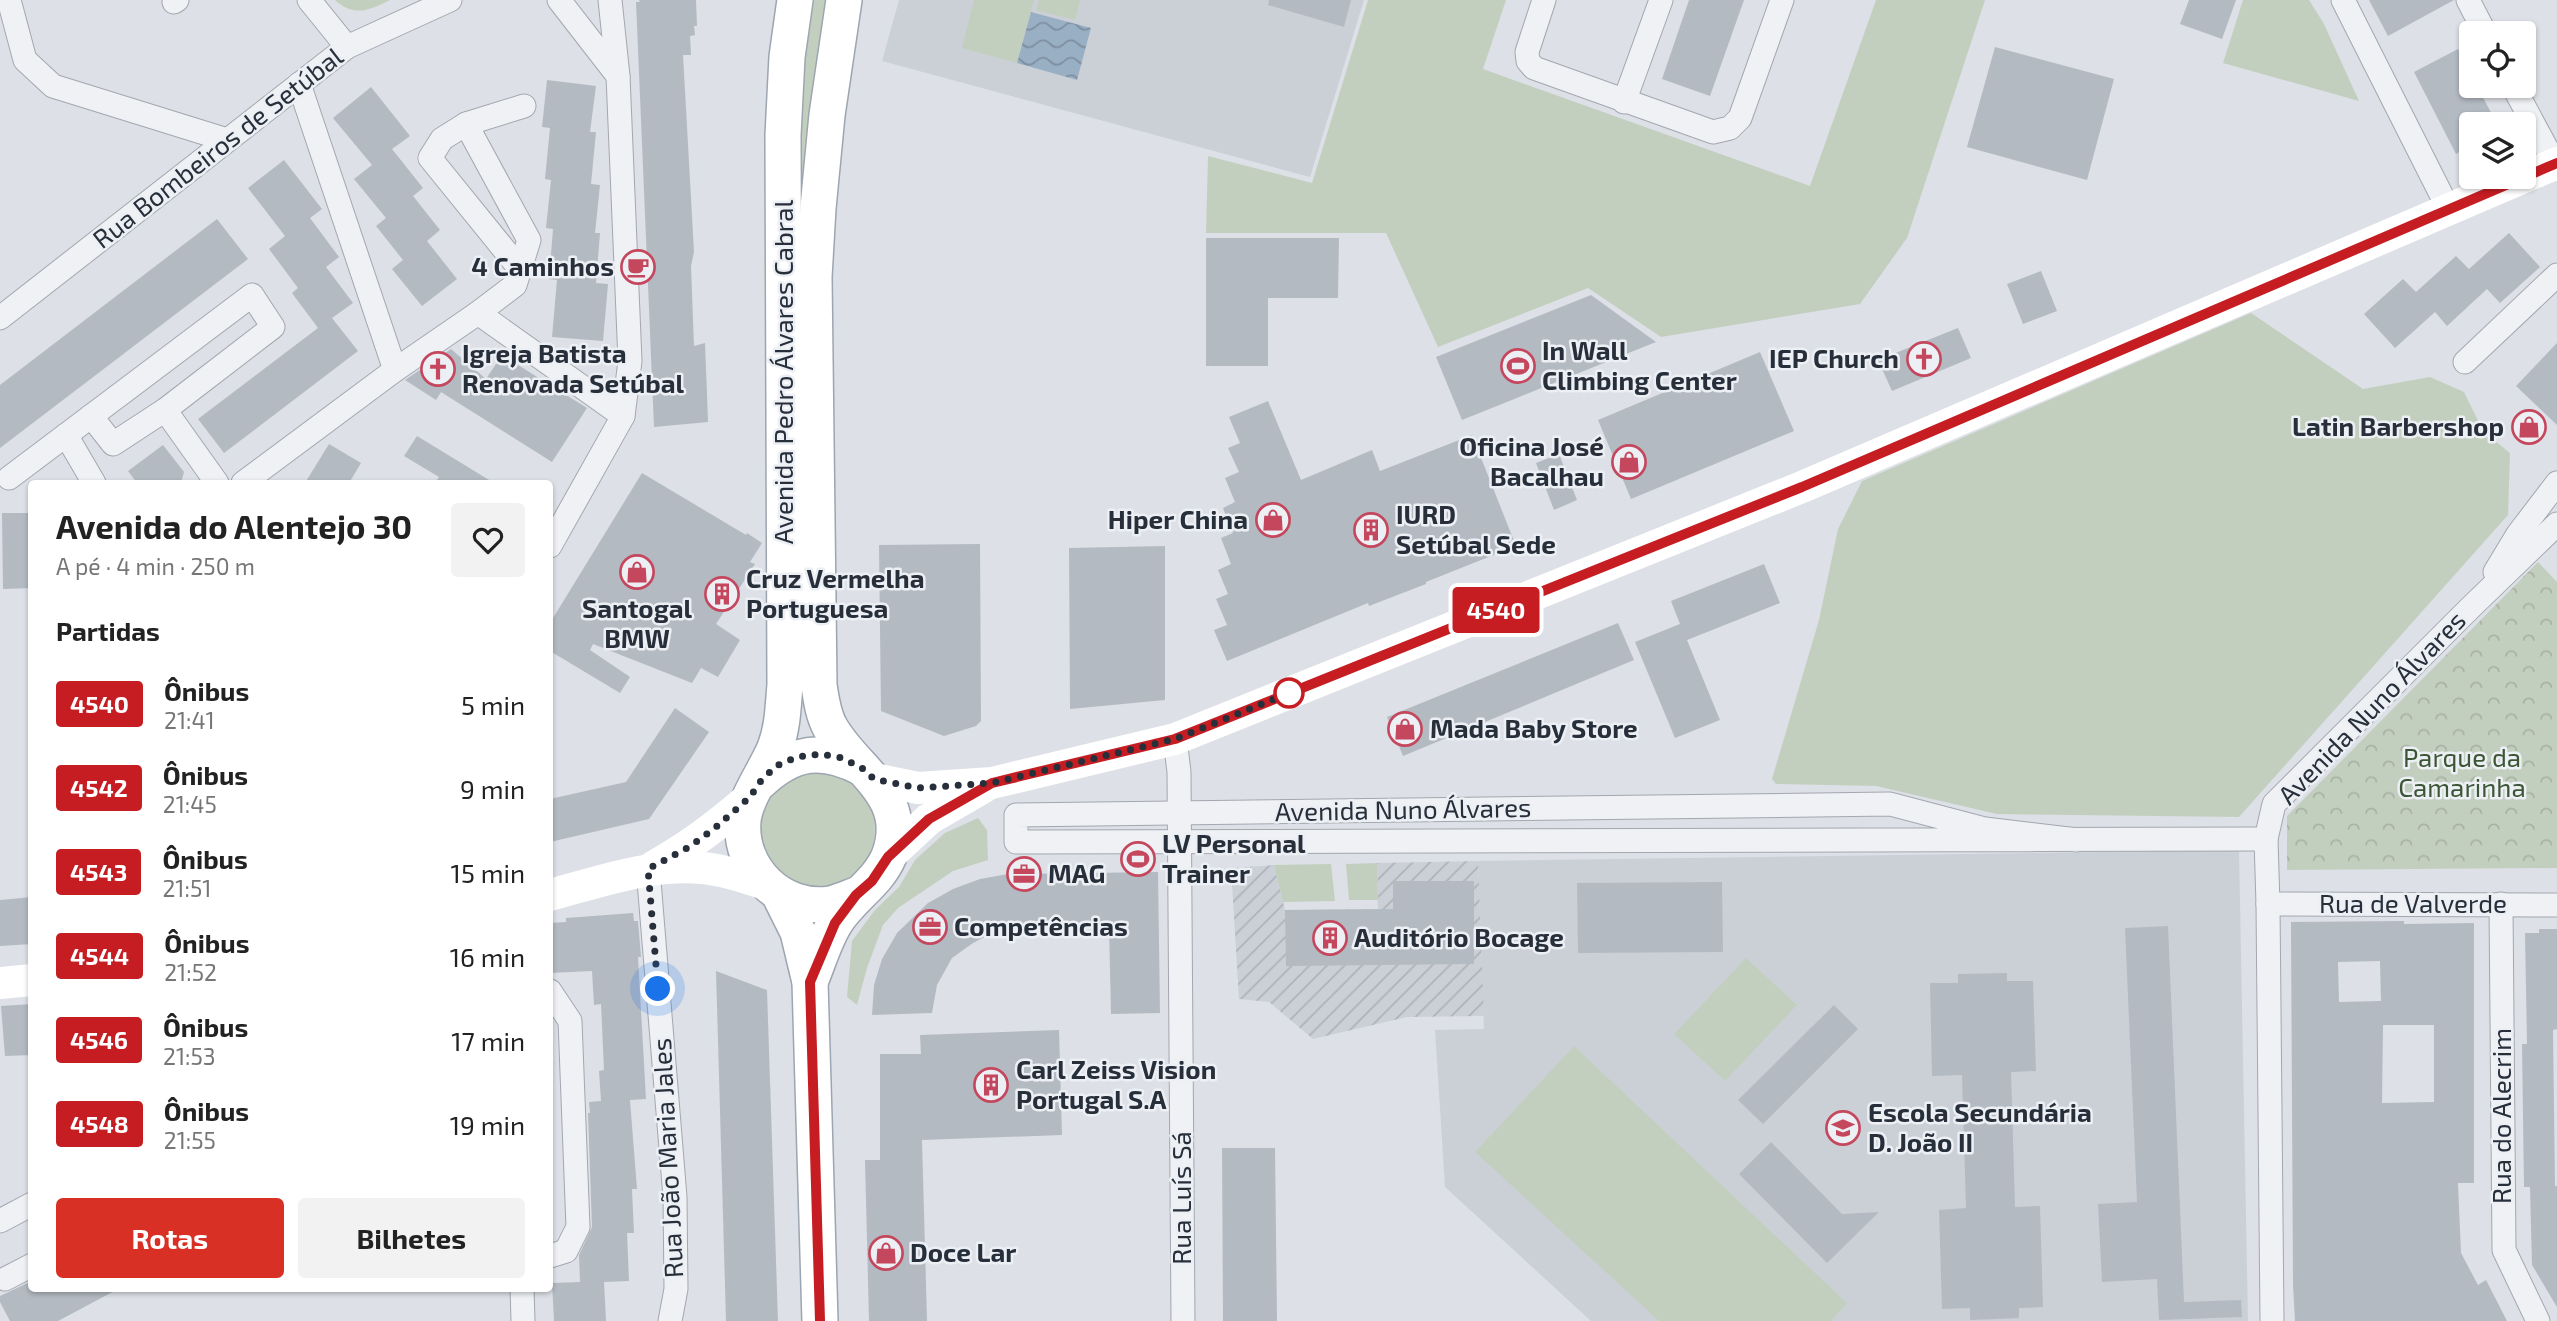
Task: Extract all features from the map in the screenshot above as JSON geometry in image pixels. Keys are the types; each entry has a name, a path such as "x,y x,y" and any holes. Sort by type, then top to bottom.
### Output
{"main road":[{"name":"Avenida Pedro Álvares Cabral","path":"794,0 787,57 783,135 785,685 782,722 775,747 743,819 743,842 751,864 772,889 798,932 810,982 820,1321"},
{"name":"Avenida Pedro Álvares Cabral","path":"810,982 835,923 856,895 872,881 888,857 894,837 893,816 886,796 830,727 821,704 819,685 814,277 827,116 844,0"},
{"path":"648,869 689,847 715,828 776,766 797,757 820,754 842,758 868,773 918,788 992,783 1175,739 1802,487 2556,164"},
{"path":"888,857 929,819 992,783"},
{"path":"553,893 648,869 702,867 727,872 804,903 830,904 856,895"},
{"path":"0,983 28,980"}],"street":[{"path":"9,0 25,60 54,86 228,140"},
{"path":"309,0 347,47"},
{"name":"Rua Bombeiros de Setúbal","path":"0,318 347,47 450,0"},
{"path":"559,0 618,76"},
{"path":"553,541 623,416 630,361 618,76 610,0"},
{"path":"1544,0 1528,47 1530,65 1541,73 1707,131 1719,132 1730,128 1740,118 1782,0"},
{"path":"1624,102 1661,0"},
{"path":"2343,0 2448,208"},
{"path":"2468,0 2479,21"},
{"path":"299,84 395,370"},
{"path":"2523,98 2547,128 2556,164"},
{"path":"520,269 429,158 442,139 466,124 524,107"},
{"path":"247,480 515,285 529,240 466,124"},
{"path":"2465,362 2557,275"},
{"path":"9,478 91,416 252,295 273,327 165,410 113,444 91,416"},
{"path":"478,313 623,416"},
{"path":"165,410 215,480"},
{"path":"66,435 92,480"},
{"name":"Avenida Nuno Álvares","path":"2479,600 2518,534 2557,483"},
{"name":"Avenida Nuno Álvares","path":"2077,840 1985,829 1889,804 1016,815 1016,842 2077,840 2266,839 2274,804 2557,524"},
{"name":"Rua Luís Sá","path":"1175,739 1179,772 1183,1321"},
{"path":"1885,840 1895,835 1902,823 1889,804"},
{"path":"2266,839 2269,904 2272,1321"},
{"name":"Rua João Maria Jales","path":"648,869 675,1197 676,1289 670,1321"},
{"name":"Rua de Valverde","path":"2269,904 2557,905"},
{"name":"Rua do Alecrim","path":"2501,904 2504,1250 2538,1321"},
{"path":"553,996 570,1021 578,1227 566,1251 553,1255"},
{"path":"0,1220 28,1206"},
{"path":"5,1279 28,1267"},
{"path":"522,1292 523,1321"}],"shaded area":[{"path":"899,0 1364,0 1310,177 882,61"},
{"name":"Escola Secundária D. João II","path":"2239,850 2248,1321 1591,1321 1445,1187 1435,1030 1484,1029 1478,861"},
{"path":"1478,861 1484,1016 1407,1017 1313,1039 1269,1002 1239,999 1231,868 1274,865 1285,910 1378,909 1377,863"}],"green space":[{"path":"335,0 390,0 375,7 355,10"},
{"path":"809,0 829,0 806,272 797,155"},
{"path":"974,0 1034,0 1017,63 962,48"},
{"path":"1039,0 1080,0 1075,20 1036,10"},
{"path":"1368,0 1506,0 1483,69 1810,186 1876,0 1985,0 1907,238 1860,304 1661,337 1588,288 1438,347 1386,233 1206,233 1208,156 1312,183"},
{"path":"2243,0 2309,0 2324,24 2359,101 2223,63"},
{"path":"2251,313 2363,389 2430,377 2464,392 2483,431 2510,453 2508,515 2239,817 1997,814 1876,786 1776,784 1772,779 1819,620 1838,529 1862,481"},
{"name":"Parque da Camarinha","path":"2538,562 2557,582 2557,868 2287,870 2287,816"},
{"path":"817,771 839,776 858,788 870,807 875,829 870,851 858,870 839,882 817,887 795,882 776,870 764,851 759,829 764,807 776,788 795,776"},
{"path":"978,818 987,830 988,860 953,871 898,908 883,925 857,1005 847,997 852,941 875,910 899,887 915,860 945,833"},
{"path":"1377,863 1378,900 1349,900 1346,864"},
{"path":"1331,864 1335,901 1283,902 1274,865"},
{"path":"1746,958 1797,1005 1725,1081 1674,1034"},
{"path":"1574,1046 1847,1303 1831,1321 1659,1321 1475,1152"}],"water":[{"path":"1031,12 1091,28 1077,80 1017,63"}],"building":[{"path":"639,0 696,0 697,26 694,26 695,35 690,36 691,55 683,55 694,252 691,266 694,346 705,343 708,422 654,427 636,2 640,2"},
{"path":"1269,0 1351,0 1344,27 1268,5"},
{"path":"1689,0 1744,0 1710,96 1662,79"},
{"path":"2189,0 2236,0 2222,39 2180,24"},
{"path":"2369,0 2454,0 2388,36"},
{"path":"1995,47 2114,79 2087,180 1967,147"},
{"path":"2458,49 2459,98 2483,98 2491,112 2459,112 2459,152 2456,154 2414,72"},
{"path":"547,80 596,86 590,132 596,132 591,184 600,185 595,233 600,233 596,283 608,284 603,341 552,337 557,280 549,279 553,229 546,228 551,180 545,179 550,128 542,127"},
{"path":"371,87 410,136 392,149 423,188 413,196 440,230 427,241 457,279 422,306 392,269 403,260 376,226 386,218 354,179 372,165 333,118"},
{"path":"284,160 322,209 310,218 339,257 326,267 353,303 332,318 358,351 224,453 198,419 318,328 292,293 298,288 269,249 285,236 248,188"},
{"path":"217,219 248,259 0,448 0,385"},
{"path":"2509,233 2540,267 2500,303 2487,289 2447,326 2435,312 2395,348 2364,314 2403,279 2416,292 2456,256 2469,269"},
{"path":"1206,238 1339,238 1338,298 1268,298 1268,366 1206,366"},
{"path":"2041,271 2057,311 2023,324 2007,284"},
{"name":"In Wall Climbing Center","path":"1591,295 1656,342 1462,420 1436,357"},
{"name":"IEP Church","path":"1958,328 1971,358 1892,391 1878,360"},
{"path":"2557,343 2557,425 2516,386"},
{"path":"451,349 486,379 502,355 587,408 552,462 441,392 436,400 405,380"},
{"path":"1760,352 1794,431 1631,499 1598,420"},
{"path":"1268,401 1301,480 1372,450 1380,471 1472,435 1516,546 1227,661 1214,630 1227,625 1216,599 1228,594 1218,570 1231,564 1221,538 1233,533 1223,508 1235,502 1225,478 1239,472 1228,448 1240,443 1229,417"},
{"path":"417,436 489,480 437,480 439,477 404,456"},
{"path":"329,444 361,463 351,480 307,480"},
{"path":"163,445 184,472 182,480 135,480 128,471"},
{"path":"1559,454 1577,500 1554,510 1536,463"},
{"name":"Santogal BMW","path":"642,473 762,543 750,562 755,564 716,624 740,640 718,677 701,668 692,683 593,644 590,650 630,677 620,693 553,653 553,618"},
{"path":"2,513 28,513 28,588 3,589"},
{"path":"980,544 981,721 976,726 944,736 881,711 879,545"},
{"path":"1165,546 1165,700 1070,709 1069,548"},
{"path":"1764,564 1780,603 1687,640 1720,720 1675,738 1635,642 1680,624 1671,601"},
{"path":"1618,623 1634,660 1403,756 1387,717"},
{"path":"675,708 709,732 649,819 553,841 553,798 626,782"},
{"path":"1158,872 1160,1013 1111,1014 1109,927 1009,929 992,933 952,958 937,985 932,1013 872,1015 874,985 882,959 897,933 928,903 953,889 980,879 1008,874"},
{"path":"1393,881 1474,881 1474,964 1286,966 1285,910 1393,909"},
{"path":"1722,882 1723,952 1578,953 1577,883"},
{"path":"28,897 28,944 0,946 0,900"},
{"path":"633,913 634,921 638,921 646,1099 630,1100 637,1189 632,1189 634,1233 627,1233 629,1281 604,1282 606,1321 554,1321 553,1283 580,1282 579,1255 592,1227 588,1113 589,1102 601,1101 599,1071 604,1070 601,1004 594,1005 592,971 553,973 553,923 566,922 566,918"},
{"path":"2291,922 2474,923 2474,1183 2458,1183 2461,1253 2478,1285 2486,1280 2507,1321 2295,1321","holes":["2380,961 2381,1001 2339,1002 2338,962","2383,1025 2434,1025 2434,1102 2382,1103"]},
{"path":"2168,926 2184,1302 2241,1300 2242,1317 2159,1320 2157,1279 2102,1282 2098,1204 2137,1202 2125,928"},
{"path":"2539,929 2557,929 2557,1029 2553,1030 2557,1307 2532,1265 2530,1187 2524,1187 2522,1044 2527,1044 2525,933 2539,933"},
{"path":"716,971 767,990 778,1321 726,1321"},
{"path":"2007,973 2007,981 2033,981 2036,1071 2011,1072 2015,1207 2040,1206 2043,1307 2019,1308 2019,1318 1970,1320 1970,1308 1942,1309 1939,1210 1966,1208 1962,1075 1932,1076 1930,983 1958,983 1958,974"},
{"path":"28,1004 28,1055 5,1056 1,1006"},
{"path":"1834,1005 1858,1029 1763,1124 1738,1100"},
{"path":"1059,1030 1062,1135 922,1140 927,1321 869,1321 865,1160 880,1160 880,1054 921,1054 920,1035"},
{"path":"1771,1142 1842,1214 1879,1212 1827,1263 1739,1174"},
{"path":"1222,1148 1275,1148 1277,1321 1223,1321"},
{"path":"28,1283 28,1292 112,1292 58,1321 10,1321 0,1302 0,1296"}],"bus line":[{"name":"4540","path":"820,1321 810,982 835,923 856,895 872,881 888,857 929,819 992,783 1175,739 1802,487 2557,163"}],"place":[{"name":"4 Caminhos","path":"638,267"},
{"name":"IEP Church","path":"1924,359"},
{"name":"In Wall Climbing Center","path":"1518,366"},
{"name":"Igreja Batista Renovada Setúbal","path":"438,369"},
{"name":"Latin Barbershop","path":"2529,427"},
{"name":"Oficina José Bacalhau","path":"1629,462"},
{"name":"Hiper China","path":"1273,520"},
{"name":"IURD Setúbal Sede","path":"1371,530"},
{"name":"Santogal BMW","path":"637,572"},
{"name":"Cruz Vermelha Portuguesa","path":"722,594"},
{"name":"Mada Baby Store","path":"1405,729"},
{"name":"LV Personal Trainer","path":"1138,859"},
{"name":"MAG","path":"1024,874"},
{"name":"Competências","path":"930,927"},
{"name":"Auditório Bocage","path":"1330,938"},
{"name":"Carl Zeiss Vision Portugal S.A","path":"991,1085"},
{"name":"Escola Secundária D. João II","path":"1843,1128"},
{"name":"Doce Lar","path":"886,1253"}],"route":[{"path":"658,989 648,869 689,847 715,828 750,797 776,766 797,757 820,754 842,758 862,768 874,779 918,788 992,783 1175,739 1292,692 1289,693"}]}
